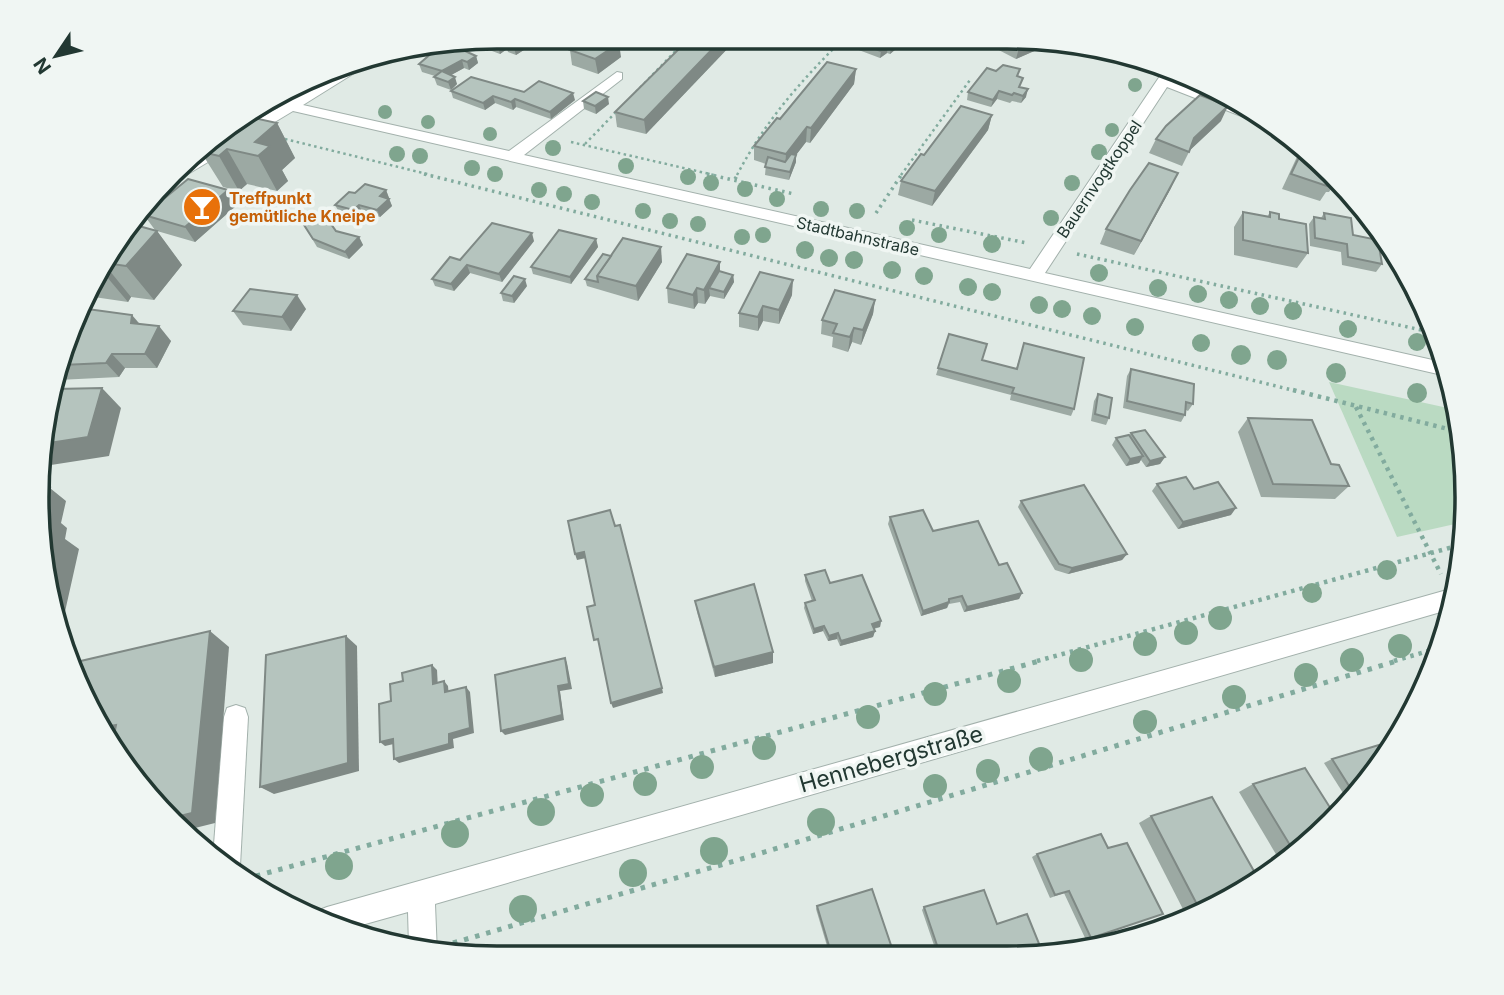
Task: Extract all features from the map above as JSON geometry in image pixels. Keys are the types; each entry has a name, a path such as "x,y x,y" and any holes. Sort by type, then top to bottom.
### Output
{"street":[{"path":"510,158 617,76"},
{"name":"Bauernvogtkoppel","path":"1034,276 1167,79"},
{"path":"205,157 333,81"},
{"name":"Stadtbahnstraße","path":"282,104 1436,368"},
{"name":"Hennebergstraße","path":"340,917 1443,601"},
{"path":"227,855 236,717"},
{"path":"421,895 423,939"}],"path":[{"path":"735,179 757,137 806,76 833,49"},
{"path":"876,214 923,141 970,80"},
{"path":"250,130 1449,429"},
{"path":"539,135 799,195"},
{"path":"903,219 1423,330"},
{"path":"1355,407 1446,584"},
{"path":"257,876 1452,547"},
{"path":"452,943 748,857 1428,651"}],"green space":[{"path":"1329,382 1445,407 1454,468 1454,524 1397,537"}],"building":[{"path":"571,49 610,49 595,59"},
{"path":"679,49 712,49 644,120 615,112"},
{"path":"464,50 476,56 442,71 419,64 430,55 439,53"},
{"path":"827,62 856,69 811,128 807,127 786,154 754,146 777,118 780,119"},
{"path":"1003,65 1020,69 1017,76 1023,78 1019,87 1028,89 1023,96 999,91 993,100 968,92 987,68 996,71"},
{"path":"442,71 455,77 448,82 434,77"},
{"path":"471,77 524,92 539,81 573,93 550,112 515,99 511,102 493,96 483,103 451,91"},
{"path":"596,92 608,97 595,106 583,101"},
{"path":"1200,95 1227,107 1194,138 1189,152 1156,139 1166,126"},
{"path":"961,106 992,115 935,191 901,181 921,154 924,155"},
{"path":"258,119 277,123 255,142 270,146 258,156 227,149 219,156 210,154"},
{"path":"791,154 796,155 790,172 765,167 768,157 785,162"},
{"path":"1299,158 1330,187 1330,187 1291,174"},
{"path":"1149,163 1178,173 1141,241 1106,229 1130,190"},
{"path":"188,179 228,190 185,227 148,216 160,202"},
{"path":"365,184 386,190 380,196 389,199 377,210 359,205 353,210 335,205 349,192 355,193"},
{"path":"1243,212 1270,217 1270,212 1279,214 1279,219 1306,224 1308,253 1243,240"},
{"path":"1324,213 1351,218 1353,235 1373,239 1379,249 1382,264 1348,257 1347,244 1315,238 1314,217 1325,219"},
{"path":"326,217 336,231 359,237 345,252 313,239 304,225"},
{"path":"492,223 532,233 499,274 467,265 451,284 432,279 450,257 460,260"},
{"path":"140,226 157,231 126,266 115,264"},
{"path":"559,230 596,239 570,277 531,267"},
{"path":"623,238 661,247 636,286 597,276"},
{"path":"603,254 611,256 597,276 598,282 585,279"},
{"path":"687,254 720,262 704,290 697,288 693,295 667,288"},
{"path":"719,271 733,275 724,292 709,288"},
{"path":"760,272 793,280 779,310 763,306 758,317 739,313"},
{"path":"514,276 525,279 512,296 501,293"},
{"path":"250,289 297,295 282,317 233,311"},
{"path":"835,290 875,300 863,330 854,328 850,337 833,333 837,324 822,320"},
{"path":"90,309 132,315 131,323 159,326 145,354 112,354 106,363 69,365"},
{"path":"949,334 987,344 982,360 1017,369 1024,343 1084,358 1074,409 1012,393 1014,388 938,368"},
{"path":"1131,369 1194,384 1193,404 1186,402 1185,415 1127,401"},
{"path":"102,388 88,437 53,443 62,389"},
{"path":"1098,394 1112,398 1109,418 1095,414"},
{"path":"1248,418 1312,420 1331,464 1339,465 1349,486 1273,484"},
{"path":"1145,430 1165,457 1150,461 1131,433"},
{"path":"1129,435 1143,456 1130,459 1116,438"},
{"path":"1186,477 1194,489 1218,482 1236,508 1183,522 1157,484"},
{"path":"1084,485 1127,554 1072,568 1059,564 1021,501"},
{"path":"610,510 615,526 620,525 662,688 611,703 598,639 594,640 587,607 595,605 584,552 575,554 568,521"},
{"path":"923,510 933,531 978,521 999,565 1007,563 1022,593 967,607 962,596 923,611 890,517"},
{"path":"825,570 830,583 862,575 881,621 872,624 875,631 841,641 838,633 829,636 824,626 814,629 805,603 815,600 805,575"},
{"path":"754,584 773,652 714,667 695,601"},
{"path":"210,631 192,813 181,816 142,771 115,731 116,725 111,726 109,722 80,661"},
{"path":"346,636 348,763 260,787 266,655"},
{"path":"565,658 569,684 558,686 562,715 501,731 495,675"},
{"path":"432,665 433,684 444,681 445,692 466,687 470,728 449,734 449,744 394,759 393,739 380,742 379,704 391,701 390,684 403,681 402,673"},
{"path":"1379,745 1380,746 1349,786 1332,759"},
{"path":"1305,768 1330,808 1290,845 1253,784"},
{"path":"1212,797 1254,871 1197,904 1151,816"},
{"path":"1101,834 1108,848 1127,843 1163,914 1091,938 1069,891 1055,895 1037,854"},
{"path":"872,889 891,946 829,946 817,906"},
{"path":"984,890 997,924 1027,914 1039,945 937,946 924,907"}],"place":[{"name":"Treffpunkt gemütliche Kneipe","path":"202,207"}]}
